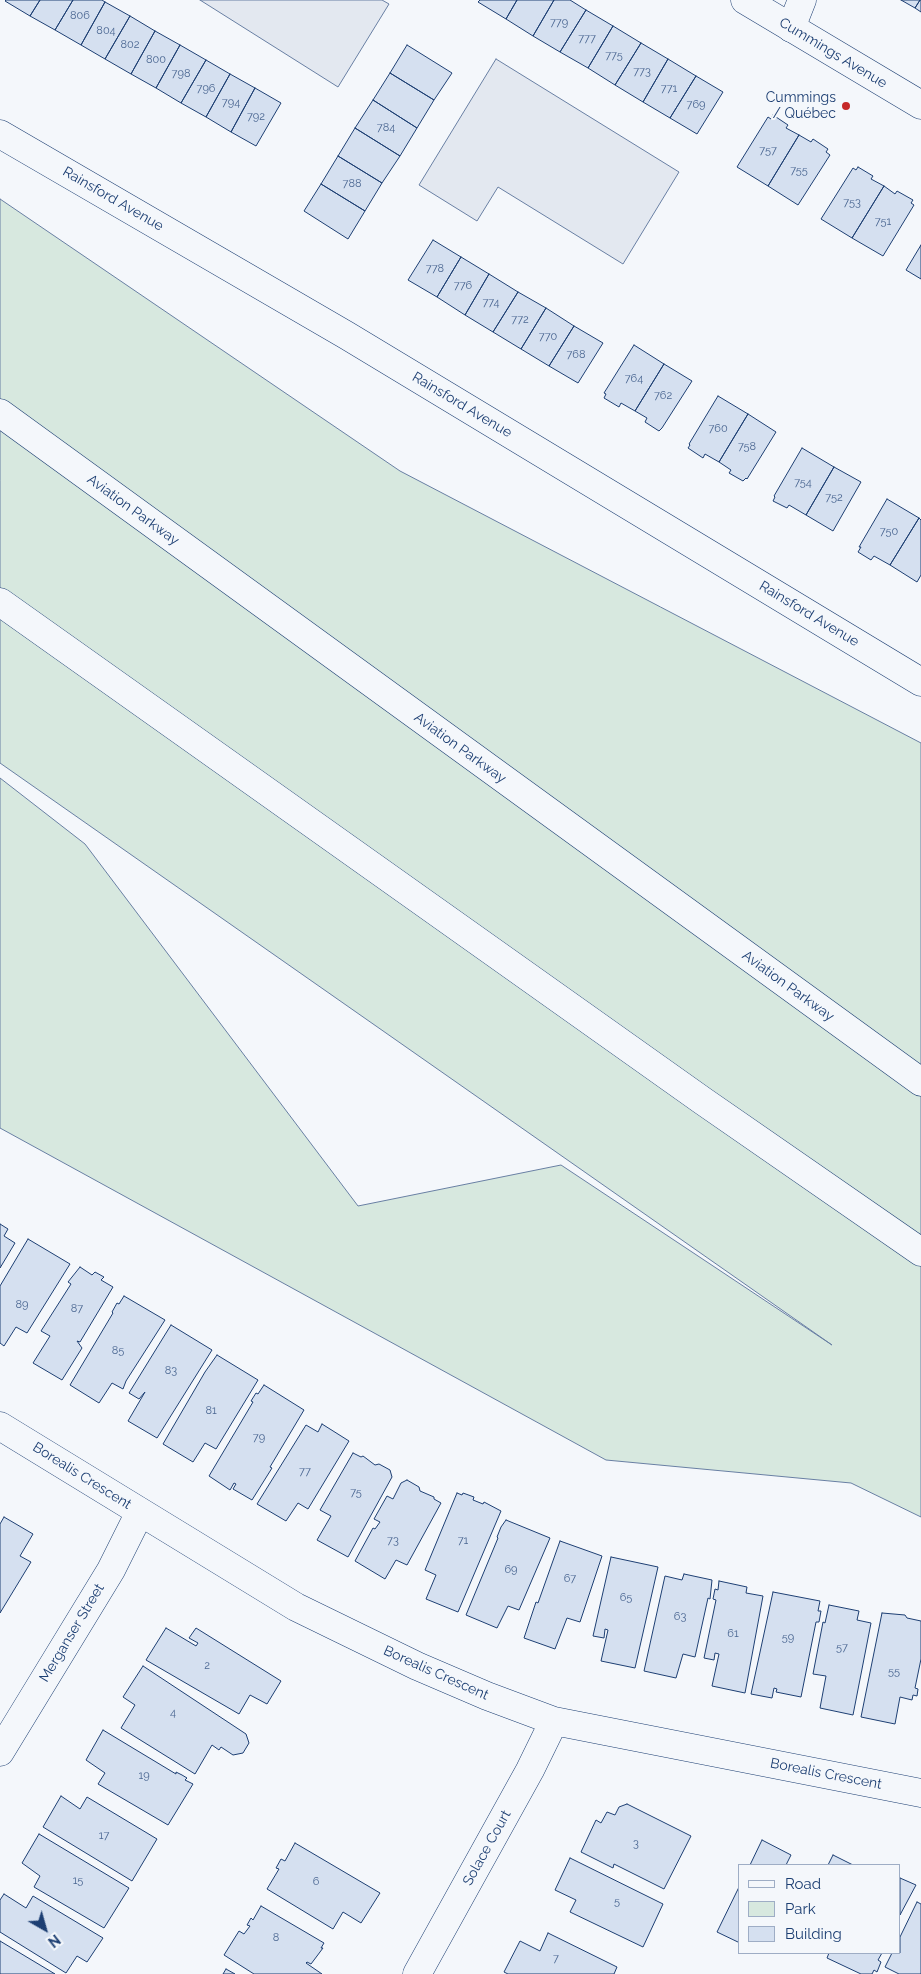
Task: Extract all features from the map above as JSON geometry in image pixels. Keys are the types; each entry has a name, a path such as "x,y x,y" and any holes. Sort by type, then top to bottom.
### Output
{"street":[{"name":"Cummings Avenue","path":"745,0 921,105"},
{"path":"791,28 802,0"},
{"name":"Rainsford Avenue","path":"0,134 338,330 921,682"},
{"name":"Aviation Parkway","path":"0,413 921,1082"},
{"path":"0,602 704,1101 921,1252"},
{"name":"Borealis Crescent","path":"0,1426 296,1607 417,1666 487,1696 554,1721 921,1793"},
{"name":"Merganser Street","path":"0,1752 111,1570 140,1512"},
{"name":"Solace Court","path":"417,1974 530,1770 554,1721"}],"green space":[{"path":"0,199 400,471 921,743 921,1517 851,1483 606,1460 0,1128 0,778 85,844 358,1206 561,1165 832,1345 0,763"}],"shaded area":[{"path":"200,0 382,0 389,4 338,87"},
{"path":"496,59 679,172 623,264 498,187 477,221 419,185"}],"building":[{"path":"6,0 40,0 30,16"},
{"path":"40,0 73,0 55,30 30,16"},
{"path":"73,0 102,0 105,2 81,45 55,30"},
{"path":"480,0 517,0 506,19 478,2"},
{"path":"517,0 554,0 533,36 506,19"},
{"path":"554,0 570,0 586,10 560,52 533,36"},
{"path":"901,0 920,0 915,8"},
{"path":"921,0 921,12 915,8"},
{"path":"105,2 130,16 105,59 81,45"},
{"path":"586,10 613,26 588,68 560,52"},
{"path":"130,16 155,31 131,74 105,59"},
{"path":"613,26 641,43 615,85 588,68"},
{"path":"155,31 180,45 156,88 131,74"},
{"path":"641,43 668,59 643,102 615,85"},
{"path":"180,45 206,60 181,103 156,88"},
{"path":"407,45 452,73 434,100 390,73"},
{"path":"668,59 696,76 670,118 643,102"},
{"path":"206,60 230,74 206,117 181,103"},
{"path":"390,73 434,100 417,128 373,100"},
{"path":"230,74 255,88 231,132 206,117"},
{"path":"696,76 723,92 697,134 670,118"},
{"path":"255,88 281,103 256,146 231,132"},
{"path":"373,100 417,128 400,156 355,128"},
{"path":"773,115 788,125 786,128 799,135 768,186 737,167 768,117 771,119"},
{"path":"355,128 400,156 382,183 338,156"},
{"path":"799,135 811,142 813,139 828,149 826,152 830,155 798,205 768,186"},
{"path":"338,156 382,183 365,211 321,184"},
{"path":"858,167 873,176 871,179 884,186 852,238 821,219 853,168 856,170"},
{"path":"321,184 365,211 348,239 304,211"},
{"path":"884,186 895,194 897,191 913,200 911,203 914,205 883,256 852,238"},
{"path":"433,240 461,257 437,297 408,280"},
{"path":"921,245 921,279 906,270"},
{"path":"461,257 489,274 465,315 437,297"},
{"path":"489,274 518,292 493,332 465,315"},
{"path":"518,292 546,308 521,349 493,332"},
{"path":"546,308 574,326 549,366 521,349"},
{"path":"574,326 603,343 578,383 549,366"},
{"path":"634,345 664,364 635,411 621,403 619,407 604,398 606,394 604,393"},
{"path":"664,364 692,381 659,431 645,422 647,418 635,411"},
{"path":"718,396 748,414 719,462 705,454 703,458 688,448"},
{"path":"748,414 776,432 747,479 743,481 729,473 731,470 719,462"},
{"path":"802,448 834,467 806,515 789,505 787,508 773,501 774,496"},
{"path":"834,467 861,482 833,531 806,515"},
{"path":"887,499 919,518 890,565 874,556 871,560 858,552 861,547 859,547"},
{"path":"919,518 921,520 921,575 917,582 890,565"},
{"path":"0,1224 8,1229 4,1236 15,1243 0,1268"},
{"path":"28,1239 70,1264 27,1333 16,1327 4,1346 0,1343 0,1286"},
{"path":"80,1267 92,1275 95,1272 104,1277 101,1280 113,1287 80,1342 77,1341 82,1348 62,1380 33,1363 50,1336 41,1331 71,1284 68,1282"},
{"path":"124,1296 165,1320 126,1381 123,1389 112,1383 99,1403 70,1385 113,1313 117,1303 119,1304"},
{"path":"171,1325 212,1350 157,1438 128,1421 145,1392 139,1399 129,1393"},
{"path":"217,1355 258,1380 216,1449 205,1443 193,1462 163,1444"},
{"path":"264,1385 304,1410 252,1500 233,1489 236,1484 234,1483 230,1490 209,1476 253,1402 251,1401"},
{"path":"322,1424 349,1441 308,1509 298,1503 286,1521 257,1504 306,1425 318,1432"},
{"path":"353,1453 361,1457 363,1456 375,1465 379,1464 390,1470 392,1477 348,1557 317,1540 331,1516 320,1510"},
{"path":"407,1480 419,1487 420,1491 434,1497 434,1499 441,1503 407,1565 396,1560 385,1579 355,1561 373,1528 375,1529 380,1522 374,1519 387,1496 393,1499 401,1483"},
{"path":"457,1493 474,1497 473,1500 483,1504 484,1502 501,1511 458,1612 426,1599 436,1575 425,1570"},
{"path":"4,1517 33,1534 20,1556 31,1562 0,1613 0,1524"},
{"path":"506,1520 550,1538 519,1610 508,1606 497,1628 466,1615 501,1527"},
{"path":"560,1541 602,1556 580,1622 567,1618 555,1649 524,1638"},
{"path":"611,1557 658,1567 635,1668 601,1661 608,1630 605,1629 604,1638 593,1636"},
{"path":"684,1574 712,1580 710,1599 708,1598 695,1657 683,1654 676,1678 644,1671 665,1576 682,1580"},
{"path":"719,1581 747,1587 746,1593 763,1596 745,1693 712,1686 719,1654 715,1653 714,1660 704,1658 716,1600 713,1599 715,1589 718,1590"},
{"path":"773,1592 820,1601 818,1611 821,1611 819,1622 816,1622 801,1697 776,1692 777,1689 774,1688 772,1698 751,1694"},
{"path":"829,1605 859,1611 857,1620 871,1623 853,1715 820,1708 826,1676 813,1674 823,1622 825,1623"},
{"path":"882,1613 905,1615 907,1618 921,1621 921,1659 915,1688 918,1689 917,1696 913,1695 912,1700 900,1697 895,1724 861,1717"},
{"path":"166,1628 196,1646 198,1643 189,1638 196,1628 281,1681 267,1704 250,1695 239,1714 146,1660"},
{"path":"143,1666 246,1734 249,1743 243,1753 233,1755 221,1747 219,1750 212,1745 195,1774 121,1728 135,1705 123,1697"},
{"path":"103,1730 176,1774 176,1772 187,1778 185,1780 193,1784 168,1825 98,1784 105,1773 86,1760"},
{"path":"61,1796 80,1809 87,1797 157,1839 132,1881 43,1827"},
{"path":"627,1804 691,1836 664,1889 614,1864 613,1868 581,1852 596,1820 601,1823 607,1812 615,1815 619,1807"},
{"path":"39,1834 129,1888 104,1928 34,1887 40,1876 22,1863"},
{"path":"762,1840 791,1855 786,1864 750,1864"},
{"path":"295,1843 380,1893 361,1923 343,1912 333,1929 267,1889 279,1869 276,1868 281,1859 285,1861"},
{"path":"833,1855 851,1864 828,1864"},
{"path":"570,1858 663,1904 643,1947 570,1912 576,1900 555,1890"},
{"path":"901,1878 916,1885 901,1913"},
{"path":"738,1889 738,1942 717,1932"},
{"path":"4,1894 26,1908 33,1896 103,1938 87,1962 77,1956 66,1973 0,1932 0,1900"},
{"path":"917,1902 921,1904 921,1974 899,1974 885,1967 892,1954 901,1954 901,1935"},
{"path":"261,1906 324,1943 321,1948 323,1948 311,1964 306,1963 322,1974 254,1974 224,1955 239,1931 244,1934 250,1926 247,1925 251,1918 253,1920"},
{"path":"548,1933 617,1967 614,1974 508,1974 504,1972 520,1941 540,1951"},
{"path":"0,1941 55,1974 0,1974"},
{"path":"829,1954 881,1954 878,1960 881,1962 877,1972 874,1970 872,1974 861,1974 827,1958"},
{"path":"226,1969 235,1974 223,1974"}],"place":[{"name":"Cummings / Québec","path":"846,106"}]}
